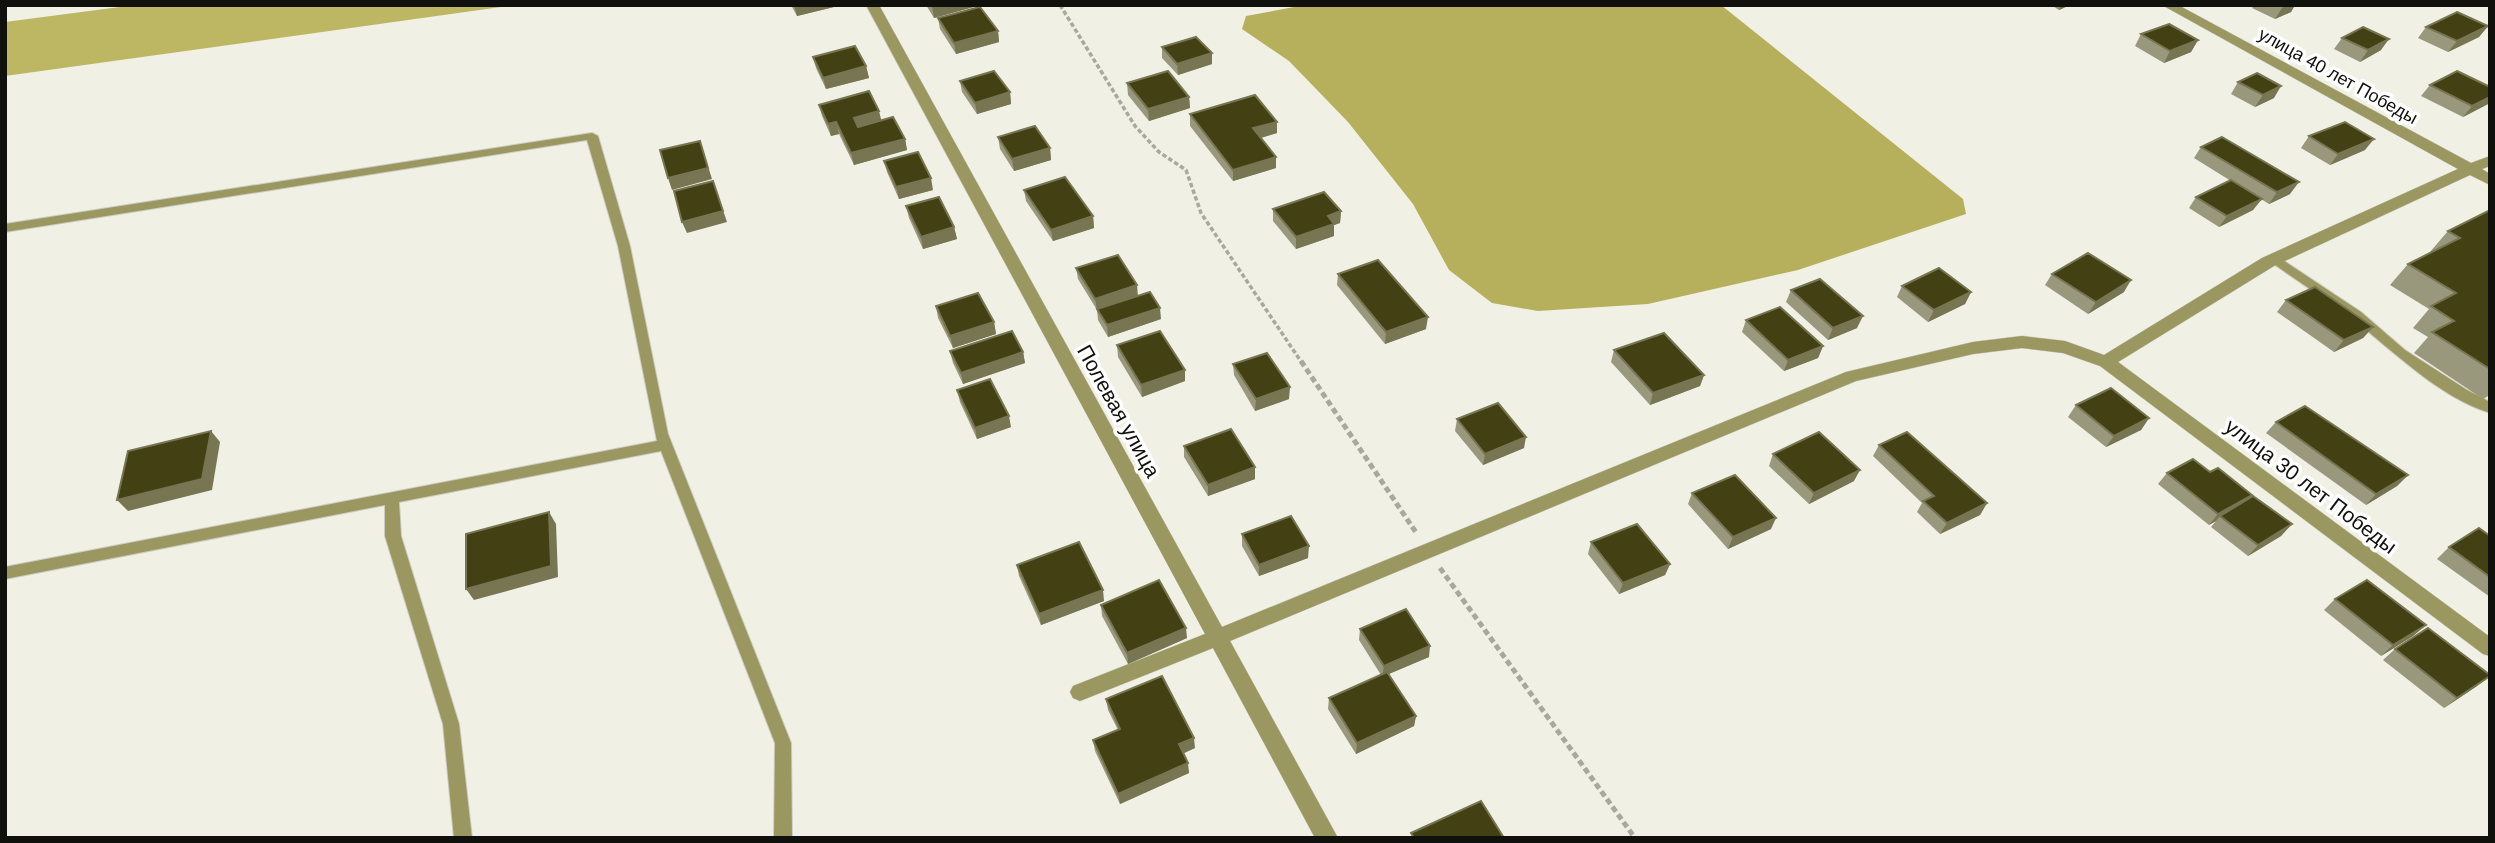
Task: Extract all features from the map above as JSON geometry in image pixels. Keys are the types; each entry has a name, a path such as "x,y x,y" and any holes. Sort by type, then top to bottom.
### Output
{"street":[{"name":"Полевая улица","path":"873,5 1327,838"},
{"name":"улица 40 лет Победы","path":"2168,5 2490,180"},
{"path":"2106,362 2275,259 2490,160"},
{"name":"улица 30 лет Победы","path":"1080,692 1852,376 1973,348 2022,342 2065,347 2106,362 2490,648"}],"lane":[{"path":"5,228 592,136 624,246 665,445 783,743 783,838"},
{"path":"2275,259 2356,315 2400,353 2462,394 2490,408"},
{"path":"5,572 665,445"},
{"path":"392,498 393,536 450,724 463,838"}],"path":[{"path":"1060,5 1135,126 1159,152 1186,170 1201,213 1428,551 1635,838"}],"shaded area":[{"path":"135,5 516,5 5,76 5,22"},
{"path":"1305,5 1721,5 1963,199 1966,214 1798,270 1648,304 1538,311 1492,303 1449,270 1413,204 1348,122 1289,61 1242,29 1246,16"}],"building":[{"path":"980,7 998,31 954,43 938,18"},
{"path":"2457,12 2488,26 2457,41 2426,27"},
{"path":"2169,24 2198,40 2170,51 2141,34"},
{"path":"2363,27 2389,39 2368,50 2342,38"},
{"path":"1196,37 1212,53 1177,64 1162,47"},
{"path":"855,46 866,66 823,78 813,57"},
{"path":"994,71 1010,92 975,103 960,81"},
{"path":"1168,71 1189,97 1148,109 1127,83"},
{"path":"2457,71 2490,87 2490,97 2472,106 2430,85"},
{"path":"2257,73 2281,86 2263,95 2238,82"},
{"path":"869,91 879,111 854,118 858,127 893,117 905,139 851,153 836,122 828,124 819,105"},
{"path":"1255,95 1277,122 1253,128 1276,157 1233,170 1190,114"},
{"path":"2345,122 2374,139 2338,154 2309,136"},
{"path":"1035,126 1050,148 1012,159 998,137"},
{"path":"2222,137 2299,182 2277,192 2201,147"},
{"path":"700,141 708,168 668,178 660,150"},
{"path":"918,152 931,178 896,187 884,161"},
{"path":"1065,177 1093,216 1051,230 1024,190"},
{"path":"2231,180 2262,199 2227,216 2196,197"},
{"path":"713,181 723,211 682,222 674,191"},
{"path":"1324,192 1341,211 1328,216 1334,224 1296,237 1273,209"},
{"path":"939,197 954,227 921,237 906,206"},
{"path":"2490,210 2490,369 2432,332 2454,321 2431,306 2456,293 2408,264 2460,238 2448,231"},
{"path":"2088,253 2131,280 2096,302 2052,274"},
{"path":"1118,255 1137,285 1095,299 1076,268"},
{"path":"1378,260 1428,317 1386,332 1338,274"},
{"path":"1939,268 1971,292 1934,310 1902,286"},
{"path":"1820,279 1863,316 1833,328 1791,290"},
{"path":"2315,287 2373,327 2344,340 2286,300"},
{"path":"1150,292 1160,308 1107,325 1097,309"},
{"path":"978,293 994,322 950,336 936,306"},
{"path":"1780,307 1823,346 1788,360 1746,320"},
{"path":"1012,331 1023,352 961,373 950,351"},
{"path":"1160,331 1185,370 1141,385 1117,345"},
{"path":"1664,333 1704,375 1653,393 1614,350"},
{"path":"1267,353 1290,387 1256,399 1233,364"},
{"path":"990,379 1009,416 975,428 957,390"},
{"path":"2111,388 2149,418 2114,436 2076,405"},
{"path":"1498,403 1526,437 1485,454 1457,419"},
{"path":"2305,406 2408,475 2376,494 2276,422"},
{"path":"1231,429 1255,467 1208,485 1184,446"},
{"path":"211,431 202,479 117,500 128,451"},
{"path":"1819,432 1860,470 1814,493 1773,454"},
{"path":"1907,432 1987,503 1947,523 1923,501 1934,496 1879,445"},
{"path":"2193,459 2210,472 2218,468 2252,495 2218,514 2167,473"},
{"path":"1735,475 1776,518 1733,537 1692,493"},
{"path":"2253,496 2292,524 2258,545 2220,516"},
{"path":"549,512 551,566 466,589 466,534"},
{"path":"1291,516 1309,546 1259,565 1242,534"},
{"path":"1637,524 1670,564 1623,583 1591,542"},
{"path":"2479,528 2490,536 2490,577 2449,547"},
{"path":"1079,542 1103,590 1039,614 1017,565"},
{"path":"1159,580 1186,628 1127,653 1101,605"},
{"path":"2367,580 2426,625 2393,645 2335,599"},
{"path":"1406,609 1430,646 1384,666 1360,629"},
{"path":"2428,628 2490,676 2457,698 2395,649"},
{"path":"1387,672 1416,716 1357,743 1329,698"},
{"path":"1162,676 1194,738 1179,744 1188,763 1118,794 1093,740 1120,729 1106,699"},
{"path":"1481,801 1504,838 1414,838 1411,833"}]}
